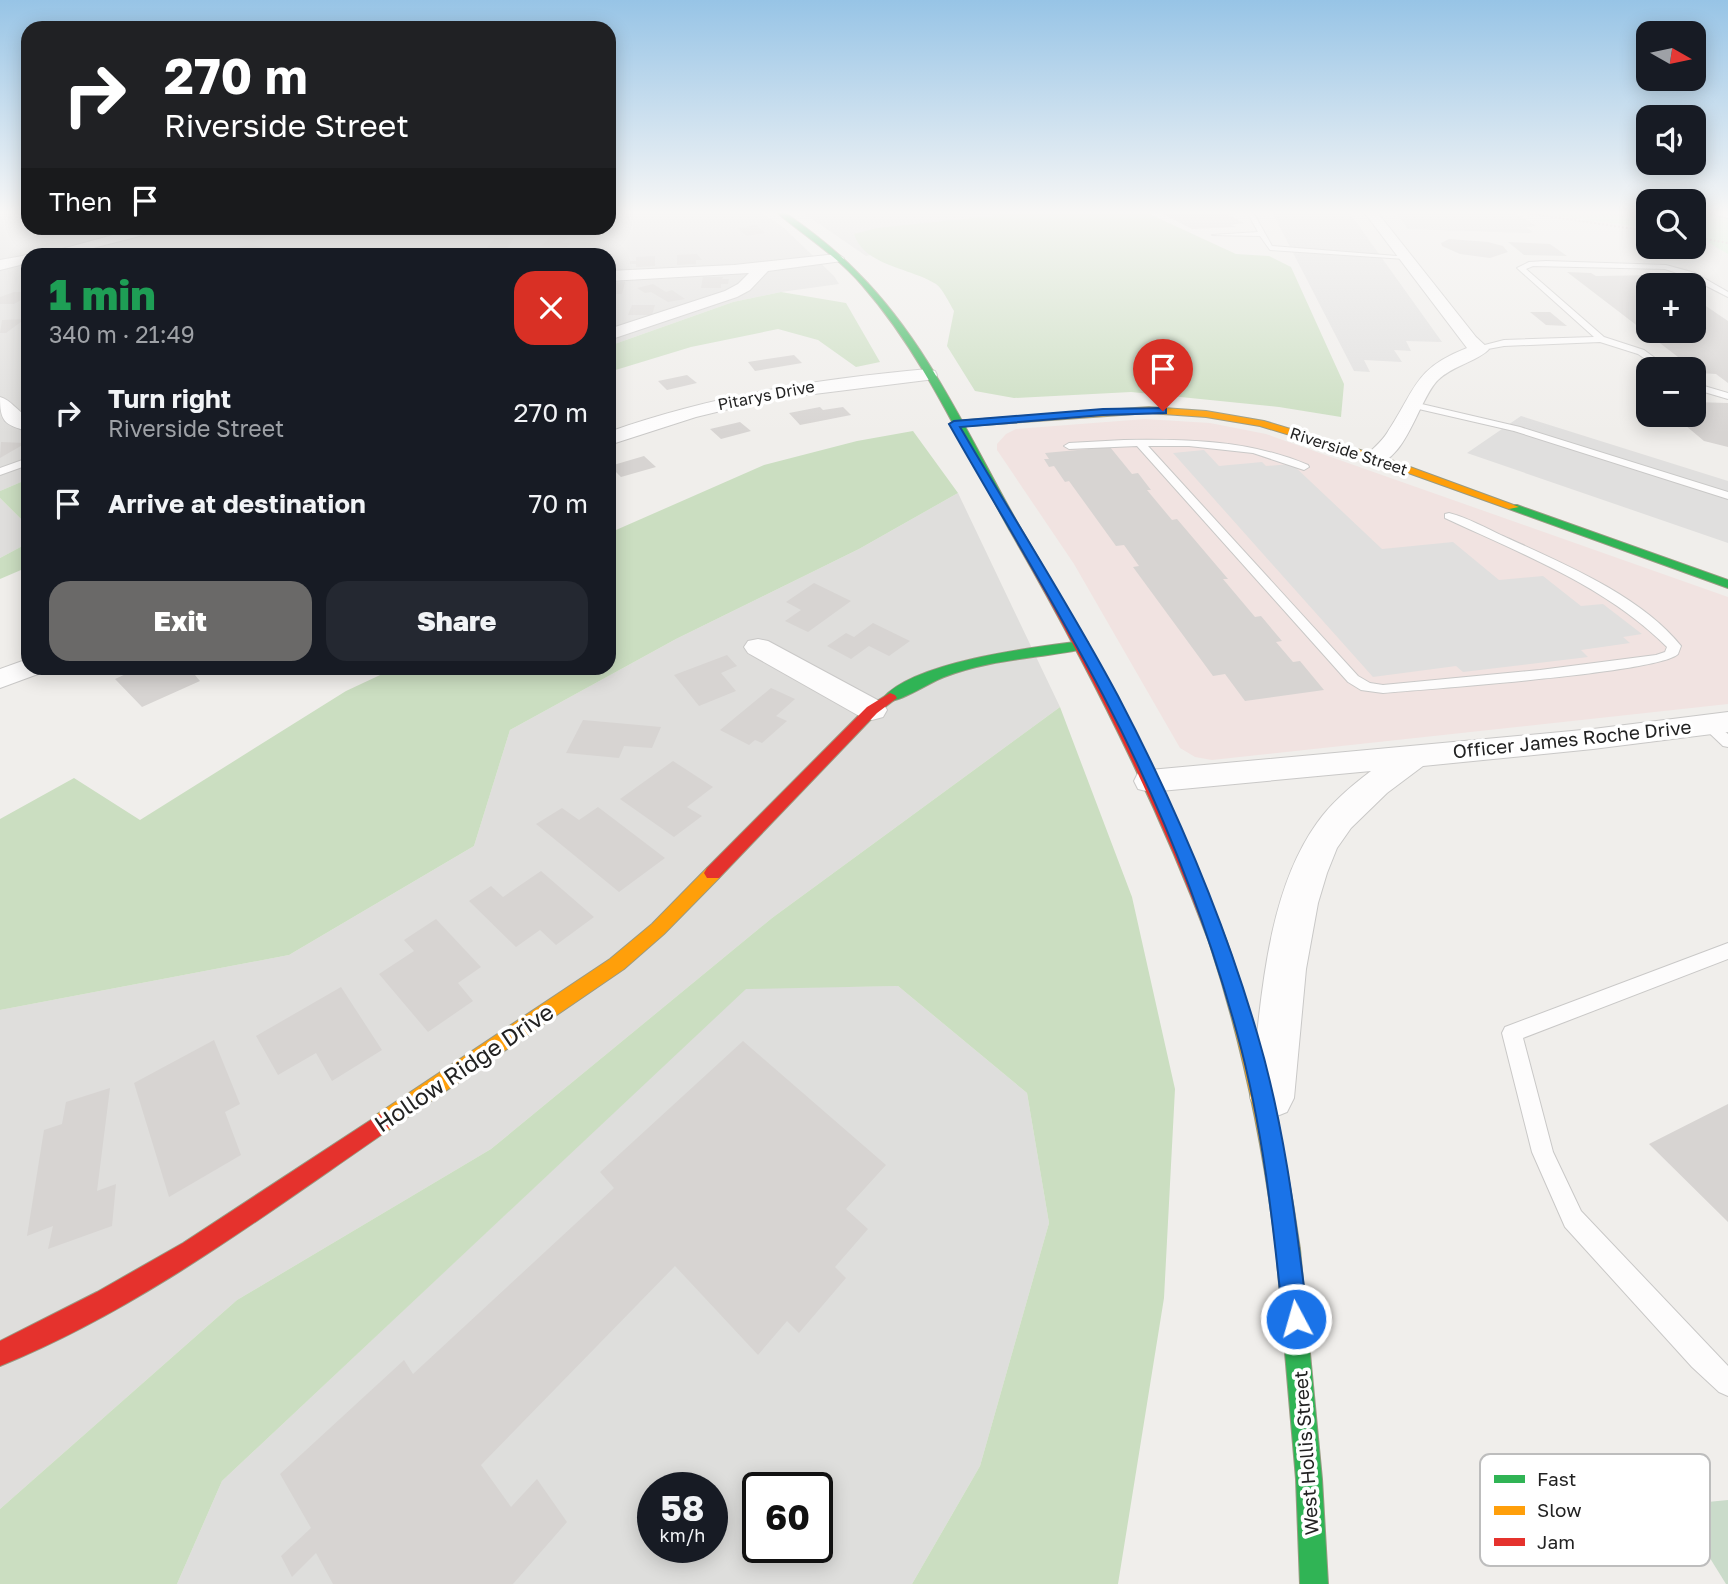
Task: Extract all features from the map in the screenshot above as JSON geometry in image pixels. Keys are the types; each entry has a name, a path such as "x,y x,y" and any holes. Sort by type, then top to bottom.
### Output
{"main road":[{"name":"West Hollis Street","path":"866,286 876,296 928,375 1083,645 1186,860 1229,971 1269,1125 1291,1266 1315,1581"},
{"name":"Riverside Street","path":"954,424 1103,412 1179,412 1261,423 1376,458 1728,584"},
{"name":"Hollow Ridge Drive","path":"0,1354 106,1301 191,1251 617,964 658,929 872,710 914,682 969,661 1083,645"}],"street":[{"path":"616,333 731,294 745,286"},
{"path":"1427,286 1470,341 1480,348"},
{"path":"1376,458 1397,439 1422,387 1434,373 1480,348"},
{"name":"Pitarys Drive","path":"616,437 704,407 780,390 928,375"},
{"path":"0,403 11,416 21,421"},
{"path":"758,647 872,710"},
{"path":"0,680 21,671"},
{"name":"Officer James Roche Drive","path":"1150,781 1416,755 1722,730"},
{"path":"1269,1125 1290,951 1308,876 1316,856 1338,821 1359,799 1416,755"}],"lane":[{"path":"1541,286 1601,339"},
{"path":"1711,286 1728,296"},
{"path":"1480,348 1504,343 1601,339 1648,357"},
{"path":"1706,390 1728,396"},
{"path":"1413,405 1517,429 1728,496"},
{"path":"1069,446 1141,444 1246,450 1283,458 1304,467"},
{"path":"1141,444 1353,678 1366,687 1383,689 1540,674 1659,659 1671,654 1674,646 1663,633 1589,584 1449,516"},
{"path":"0,472 21,464"},
{"path":"1728,951 1513,1033 1545,1162 1557,1192 1573,1219 1728,1383"}],"shaded area":[{"path":"0,286 21,286 21,482 0,491"},
{"path":"616,286 825,286 733,302 616,344"},
{"path":"1310,286 1402,286 1442,342 1406,341 1411,351 1394,350 1402,362 1364,360 1370,372 1354,371"},
{"path":"1521,416 1728,481 1728,543 1467,453"},
{"path":"1145,419 1210,423 1266,434 1728,597 1728,704 1212,760 1195,757 1180,748 1074,564 997,450 997,444 1006,434 1016,429"},
{"path":"1204,450 1219,466 1262,462 1266,466 1292,464 1382,549 1453,542 1499,580 1543,576 1581,606 1603,604 1642,634 1623,637 1630,643 1581,650 1588,657 1463,672 1456,666 1373,677 1173,453"},
{"path":"958,493 1060,707 772,918 491,1149 237,1300 0,1509 0,1010 289,955 474,846 510,730 610,675 616,675 616,672 676,639 859,549"},
{"path":"0,498 21,519 21,547 0,558"},
{"path":"898,986 1027,1093 1049,1223 980,1466 912,1584 177,1584 222,1481 746,988"}],"green space":[{"path":"938,286 1300,286 1344,384 1341,417 1279,407 1131,392 1014,398 975,391 947,346 954,311"},
{"path":"781,292 846,303 880,362 856,367 818,340 778,329 691,347 616,370 616,344 733,302"},
{"path":"913,431 958,493 859,549 676,639 616,672 616,530 764,465 857,441"},
{"path":"21,482 21,519 0,498 0,491"},
{"path":"21,547 21,570 0,579 0,558"},
{"path":"380,675 610,675 510,730 474,846 289,955 0,1010 0,819 74,778 140,820 346,691"},
{"path":"1060,707 1132,897 1175,1089 1164,1298 1118,1584 912,1584 980,1466 1049,1223 1027,1093 898,986 746,989 222,1481 177,1584 0,1584 0,1509 237,1300 491,1149 772,918"},
{"path":"1728,1500 1728,1584 1710,1558 1710,1502"}],"building":[{"path":"616,286 624,286 622,294 616,294"},
{"path":"656,286 666,292 672,290 685,299 668,302 651,292 645,293 637,288"},
{"path":"701,286 721,286 721,288 701,288"},
{"path":"1585,286 1636,286 1636,325"},
{"path":"21,292 21,300 14,304 0,304 0,297"},
{"path":"632,305 655,305 652,315 628,315"},
{"path":"1706,306 1728,321 1728,383 1716,374 1706,373 1706,357 1678,357 1660,343 1706,343"},
{"path":"1530,312 1550,312 1567,326 1546,325"},
{"path":"21,319 21,322 6,333 0,333 2,320"},
{"path":"794,355 802,363 755,371 748,362"},
{"path":"687,375 697,383 667,390 658,381"},
{"path":"1706,402 1728,403 1728,447 1704,441 1687,427 1706,427"},
{"path":"820,407 823,410 843,407 851,415 800,425 789,413"},
{"path":"740,422 751,431 721,439 710,429"},
{"path":"1,442 21,443 21,446 0,458"},
{"path":"1110,447 1132,474 1138,473 1151,490 1147,490 1172,520 1177,519 1228,579 1223,579 1255,617 1261,616 1282,641 1276,642 1293,662 1300,661 1324,690 1245,701 1225,674 1213,676 1133,567 1139,566 1124,545 1116,546 1069,481 1065,482 1054,466 1049,467 1044,459 1049,459 1045,453"},
{"path":"644,456 656,467 621,477 616,472 616,464"},
{"path":"814,583 851,601 808,632 785,621 801,610 786,602"},
{"path":"873,623 910,641 889,656 869,646 851,659 827,646 846,633 854,637"},
{"path":"727,655 737,666 721,673 736,691 699,706 674,675"},
{"path":"124,675 195,675 200,681 142,707 115,679"},
{"path":"771,688 795,699 776,716 787,721 762,743 755,740 749,745 720,730"},
{"path":"583,720 661,727 652,748 624,746 619,758 566,753"},
{"path":"673,761 713,787 687,807 702,816 674,837 620,799"},
{"path":"598,807 665,858 619,892 536,824 562,808 579,820"},
{"path":"541,871 594,917 556,945 540,930 516,947 469,901 491,886 503,897"},
{"path":"436,919 481,967 458,983 473,1001 428,1032 379,974 414,951 404,940"},
{"path":"341,987 382,1050 332,1081 316,1053 278,1075 256,1036"},
{"path":"214,1040 240,1104 225,1112 241,1155 169,1197 134,1083"},
{"path":"743,1041 886,1165 846,1209 868,1229 835,1267 846,1278 799,1333 787,1321 758,1355 675,1266 481,1465 511,1507 537,1479 567,1522 513,1584 333,1584 316,1553 292,1577 281,1556 311,1528 280,1474 404,1360 413,1374 614,1188 600,1172"},
{"path":"110,1088 97,1191 116,1184 112,1226 48,1249 53,1226 27,1236 44,1130 62,1124 66,1102"},
{"path":"1728,1104 1728,1222 1649,1144"}],"traffic: fast":[{"path":"867,286 909,340 928,371 1015,529"},
{"path":"1513,507 1728,584"},
{"path":"890,698 936,675 984,660 1083,645"},
{"path":"1288,1249 1309,1479 1314,1584"}],"traffic: slow":[{"path":"954,424 1149,410 1206,414 1261,423 1376,458 1513,507"},
{"path":"380,1124 617,964 658,929 713,873"},
{"path":"1218,942 1231,979 1262,1094 1288,1249"}],"traffic: jam":[{"path":"1015,529 1100,679 1126,731 1175,835 1218,942"},
{"path":"713,873 872,710 890,698"},
{"path":"0,1354 106,1301 191,1251 380,1124"}],"route":[{"path":"1163,411 1103,412 954,424 1111,696 1208,912 1229,971 1269,1125 1278,1172 1296,1319"}]}
